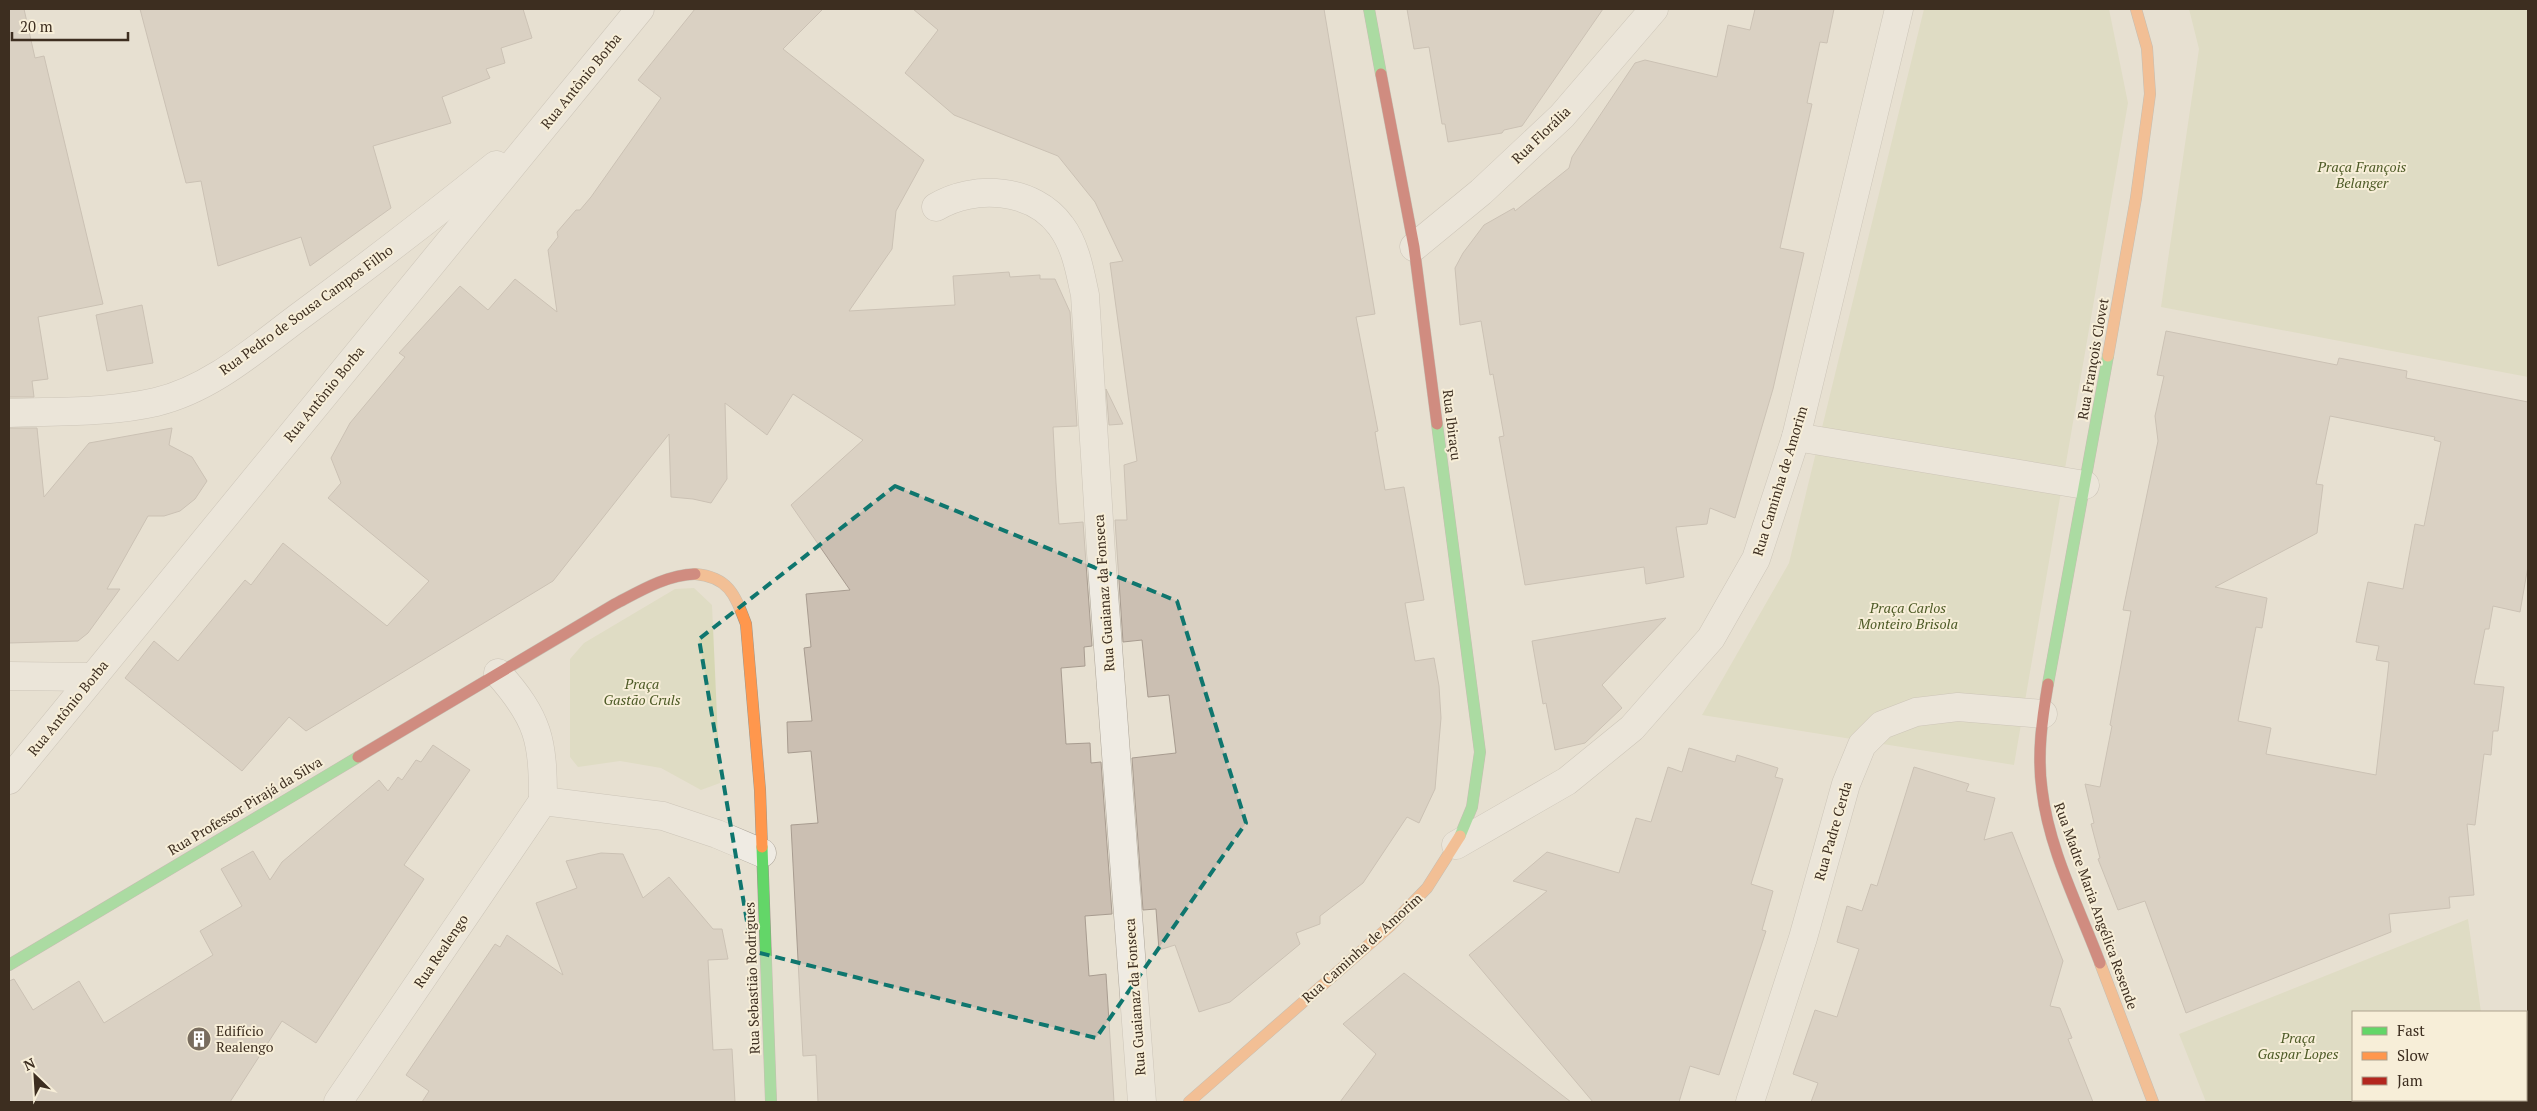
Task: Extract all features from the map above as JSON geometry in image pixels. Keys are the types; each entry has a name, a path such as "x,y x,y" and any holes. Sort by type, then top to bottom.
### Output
{"street":[{"name":"Rua Antônio Borba","path":"9,780 640,9"},
{"name":"Rua Ibiraçu","path":"1369,9 1414,247 1480,752 1472,807 1456,845"},
{"name":"Rua Florália","path":"1414,247 1481,192 1562,116 1654,9"},
{"name":"Rua Caminha de Amorim","path":"1188,1102 1390,926 1427,888 1456,845 1567,781 1632,728 1711,638 1756,559 1796,437 1899,9"},
{"name":"Rua François Clovet","path":"2043,714 2086,485 2136,198 2150,94 2147,48 2136,9"},
{"name":"Rua Pedro de Sousa Campos Filho","path":"9,412 111,409 156,402 187,391 227,370 422,225 540,130"},
{"name":"Rua Guaianaz da Fonseca","path":"936,207 946,200 968,195 998,194 1018,196 1038,205 1061,226 1076,254 1085,295 1101,553 1142,1102"},
{"path":"1796,437 2086,485"},
{"path":"693,573 712,574 729,587 738,599 746,624 760,790 762,853 717,834 663,816 543,801 543,767 539,738 527,709 498,673 646,588 675,577 693,573"},
{"name":"Rua Professor Pirajá da Silva","path":"9,965 498,673"},
{"path":"9,676 93,677"},
{"name":"Rua Padre Cerda","path":"1750,1102 1803,938 1846,784 1862,745 1882,725 1916,712 1958,707 2043,714"},
{"name":"Rua Madre Maria Angélica Resende","path":"2043,714 2038,764 2044,811 2052,838 2153,1102"},
{"name":"Rua Realengo","path":"338,1102 543,801"},
{"name":"Rua Sebastião Rodrigues","path":"762,853 771,1102"}],"highlighted area":[{"path":"895,486 1177,601 1246,823 1096,1038 752,951 699,639"}],"green space":[{"name":"Praça Carlos Monteiro Brisola","path":"1924,9 2109,9 2128,103 2014,765 1702,715 1789,563"},
{"name":"Praça François Belanger","path":"2189,9 2528,9 2528,377 2161,307 2199,49"},
{"name":"Praça Gastão Cruls","path":"694,588 712,605 720,783 701,790 661,768 620,761 578,767 570,757 570,659 584,643 675,589"},
{"name":"Praça Gaspar Lopes","path":"2468,919 2481,1011 2352,1011 2352,1101 2476,1102 2206,1102 2179,1034"}],"building":[{"path":"9,9 24,9 35,58 44,56 103,304 38,317 48,379 32,381 34,397 9,397"},
{"path":"140,9 523,9 532,38 501,48 505,63 486,69 490,78 442,97 451,123 373,146 391,208 310,266 301,237 218,266 201,181 186,183"},
{"path":"695,9 823,9 783,49 924,160 896,211 892,249 849,311 955,305 953,276 1009,272 1010,277 1040,275 1040,279 1055,279 1070,312 1077,426 1053,427 1056,483 1059,524 1083,522 1092,646 1084,647 1085,666 1061,668 1066,744 1090,743 1091,763 1101,762 1112,914 1085,916 1089,976 1106,974 1114,1102 818,1102 816,1055 803,1056 791,825 818,823 811,751 788,753 787,722 812,721 804,648 811,647 806,594 850,590 791,505 863,440 793,394 767,435 725,403 727,479 711,503 671,497 669,434 553,581 306,731 289,717 242,771 125,678 154,641 178,661 245,580 251,585 283,543 387,626 429,581 328,498 341,483 331,458 350,423 405,357 399,353 460,286 488,310 515,279 557,312 548,250 558,237 557,232 576,210 580,210 591,197 661,98 638,80"},
{"path":"913,9 1324,9 1375,314 1356,317 1378,431 1375,432 1385,490 1404,487 1424,600 1405,603 1415,661 1434,658 1439,686 1441,718 1435,789 1419,823 1407,817 1363,883 1320,916 1320,924 1296,933 1300,944 1230,1002 1199,1012 1175,945 1159,950 1156,909 1143,910 1132,758 1176,753 1169,695 1148,697 1142,640 1123,642 1115,520 1127,520 1124,465 1137,461 1110,263 1123,261 1095,202 1058,156 954,115 905,73 938,30"},
{"path":"1407,9 1603,9 1522,126 1504,130 1502,133 1448,142 1445,124 1442,124 1429,47 1414,49"},
{"path":"1755,9 1834,9 1827,43 1820,42 1807,103 1812,104 1780,248 1804,253 1773,389 1735,518 1710,508 1707,524 1676,527 1684,577 1646,584 1644,567 1525,585 1499,437 1504,436 1493,374 1490,375 1481,321 1460,325 1455,268 1463,253 1484,225 1514,208 1515,211 1569,168 1572,157 1635,63 1645,60 1717,77 1728,25 1750,30"},
{"path":"142,305 153,363 107,371 96,315"},
{"path":"2166,331 2337,365 2339,358 2407,371 2406,378 2528,402 2528,566 2520,612 2493,606 2489,629 2485,629 2474,684 2504,687 2498,731 2493,731 2491,755 2484,754 2475,825 2467,824 2474,895 2449,897 2450,908 2389,914 2391,932 2186,1013 2145,901 2118,910 2098,859 2100,858 2091,824 2094,823 2085,784 2100,787 2112,726 2110,725 2131,611 2123,610 2158,441 2155,416 2164,376 2157,375","holes":["2330,416 2435,437 2434,440 2441,442 2424,526 2415,524 2403,589 2368,582 2356,642 2379,646 2376,660 2389,662 2376,775 2266,754 2271,728 2238,721 2256,627 2262,628 2267,598 2215,587 2317,533 2323,485 2316,484"]},
{"path":"1106,389 1123,424 1109,425"},
{"path":"9,428 37,428 44,497 89,443 172,428 169,445 192,457 207,481 195,499 180,511 164,516 148,516 107,589 120,589 88,633 78,641 9,643"},
{"path":"1666,618 1602,685 1622,708 1585,743 1555,750 1546,703 1543,704 1532,641"},
{"path":"433,745 470,770 404,865 424,879 316,1043 282,1021 230,1102 9,1102 9,981 14,979 33,1010 79,981 104,1023 213,955 200,931 242,906 221,869 253,851 270,880 282,862 379,780 388,791 398,777 402,780 416,760 421,762"},
{"path":"1689,748 1735,762 1737,755 1778,768 1775,777 1783,779 1751,884 1773,891 1762,930 1766,931 1719,1075 1690,1066 1679,1102 1593,1102 1469,955 1547,891 1513,881 1547,852 1619,873 1636,818 1651,822 1668,767 1682,772"},
{"path":"1914,767 1969,784 1966,791 1995,798 1984,840 2012,832 2063,961 2050,1006 2060,1008 2072,1038 2068,1039 2093,1102 1811,1102 1818,1083 1793,1074 1815,1010 1837,1017 1859,949 1837,942 1847,906 1862,911 1871,884 1877,886"},
{"path":"601,853 623,854 643,898 669,877 713,929 722,929 728,959 708,960 713,1050 732,1049 735,1102 422,1102 429,1091 406,1075 495,944 500,947 507,935 563,975 536,903 577,888 566,861"},
{"path":"1404,973 1571,1102 1340,1102 1376,1054 1343,1024"}],"traffic: fast":[{"path":"1369,9 1381,74"},
{"path":"2048,684 2108,356"},
{"path":"1437,424 1480,752 1472,807 1460,836"},
{"path":"9,965 358,757"},
{"path":"762,847 771,1102"}],"traffic: slow":[{"path":"2108,356 2136,198 2150,94 2147,48 2136,9"},
{"path":"695,574 707,576 723,583 734,596 746,624 760,790 762,847"},
{"path":"1189,1102 1390,926 1427,888 1460,836"},
{"path":"2100,963 2153,1102"}],"traffic: jam":[{"path":"1381,74 1414,247 1437,424"},
{"path":"358,757 615,604 644,589 674,577 695,574"},
{"path":"2048,684 2040,750 2042,790 2046,812 2058,856 2100,963"}],"place":[{"name":"Edifício Realengo","path":"199,1039"}]}
